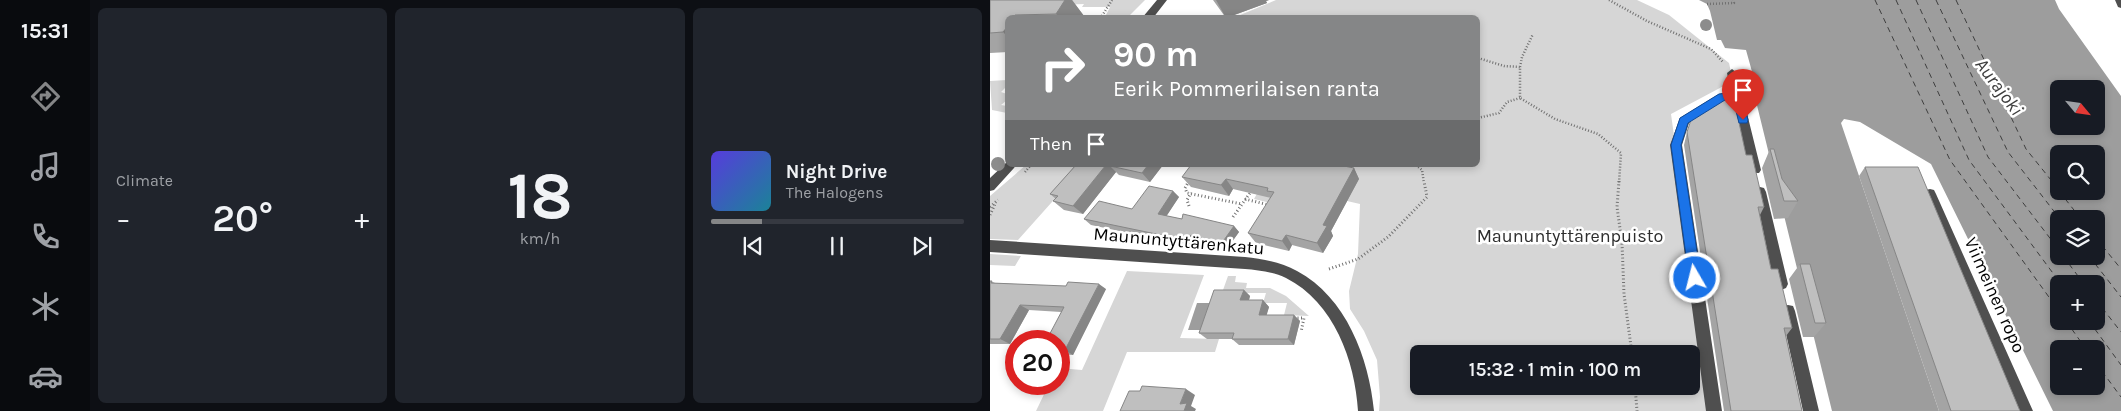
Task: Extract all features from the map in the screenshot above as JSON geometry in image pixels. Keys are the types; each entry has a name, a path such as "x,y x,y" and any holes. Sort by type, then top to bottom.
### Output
{"street":[{"path":"1150,15 1162,0"},
{"path":"2120,0 2121,5"},
{"path":"1732,73 1811,411"},
{"path":"1714,411 1676,145 1684,121 1723,97 1737,95"},
{"path":"990,186 1008,167"},
{"name":"Viimeinen ropo","path":"1930,194 2025,411"},
{"name":"Maununtyttärenkatu","path":"990,246 1224,262 1264,267 1290,274 1301,280 1320,297 1344,332 1364,383 1366,411"}],"path":[{"path":"1103,15 1112,0"},
{"path":"1608,0 1647,21 1711,49 1732,73"},
{"path":"1707,4 1734,3 1733,0"},
{"path":"1520,98 1520,67 1522,57 1533,34"},
{"path":"1480,58 1504,66 1520,67"},
{"path":"1480,118 1499,113 1507,102 1520,98 1555,119 1598,134 1620,153 1617,207 1622,243 1624,294 1631,345"},
{"path":"1329,269 1358,259 1388,237 1427,197 1422,170 1418,167"},
{"path":"1192,176 1185,191 1242,204"},
{"path":"1189,206 1186,200 1191,193"},
{"path":"1233,217 1250,193"},
{"path":"1245,199 1272,206"},
{"path":"990,215 995,203"},
{"path":"1290,318 1304,318 1301,332"},
{"path":"1636,395 1637,411"}],"green space":[{"path":"1061,0 1145,0 1130,15 1106,15 1110,7 1082,7 1084,4 1058,5"},
{"name":"Maununtyttärenpuisto","path":"1276,0 1637,0 1669,15 1729,63 1733,81 1671,114 1712,411 1379,411 1380,397 1377,360 1364,331 1350,309 1349,291 1358,254 1360,204 1347,201 1283,206 1254,199 1272,167 1480,167 1480,15 1240,15"},
{"path":"1005,80 1005,88 1001,92 1005,93 1005,102 1001,105 1005,106 1005,113 992,110 990,81"},
{"path":"1024,167 1083,167 1018,240 990,239 990,196"},
{"path":"990,254 1021,256 1015,266 990,265"},
{"path":"1127,271 1204,275 1180,338 1219,339 1215,352 1127,352 1103,411 1036,411 1044,395 1070,395 1070,369 1082,370"},
{"path":"1228,276 1236,276 1235,282 1247,283 1246,288 1270,288 1286,296 1309,316 1284,315 1287,303 1263,303 1266,293 1230,293 1223,290"}],"water":[{"name":"Aurajoki","path":"1699,0 2055,0 2059,9 2121,96 2121,411 2053,411 1931,164 1860,122 1844,119 1841,123 1939,411 1832,411 1753,89 1756,86 1746,50 1725,48 1721,40 1717,40 1707,4"},
{"path":"1197,303 1213,303 1203,330 1188,330"}],"building":[{"path":"990,0 1065,0 1056,14 1005,15 1005,30 1003,32 990,33"},
{"path":"1732,90 1746,155 1752,155 1764,207 1758,207 1771,269 1778,269 1792,328 1784,328 1802,411 1731,411 1687,132 1694,111"},
{"path":"1770,149 1774,149 1782,179 1798,201 1784,201"},
{"path":"1074,167 1104,167 1073,206 1053,201 1058,196 1050,194"},
{"path":"1115,167 1146,167 1142,173"},
{"path":"1190,167 1354,168 1323,225 1327,226 1317,243 1286,235 1282,241 1248,233 1274,192 1267,191 1268,188 1226,179 1221,185 1182,177"},
{"path":"1865,167 1918,167 2020,411 1951,411"},
{"path":"1149,186 1173,191 1158,214 1182,219 1183,214 1234,226 1220,243 1188,235 1185,240 1084,219 1099,201 1132,209"},
{"path":"1800,264 1810,264 1826,323 1815,323"},
{"path":"990,281 992,281 991,283 1066,286 1068,282 1099,284 1070,340 1070,330 1052,330 1064,307 1020,305 1000,339 990,339"},
{"path":"1214,290 1244,290 1240,300 1263,300 1259,315 1294,315 1288,339 1232,339 1234,333 1199,333"},
{"path":"1142,386 1186,389 1180,404 1187,403 1184,411 1120,411 1129,391 1140,391"}],"ferry route":[{"path":"1875,0 1950,160 2050,299"},
{"path":"1896,0 1969,160 2054,275"},
{"path":"1916,0 1988,157 2050,238"},
{"path":"1936,0 2008,152 2053,210"},
{"path":"1956,0 2026,149 2050,179"},
{"path":"2066,200 2074,210"},
{"path":"2105,249 2121,269"},
{"path":"2070,265 2077,275"},
{"path":"2096,265 2121,297"},
{"path":"2105,312 2121,332"},
{"path":"2072,330 2080,340"},
{"path":"2096,330 2121,365"},
{"path":"2105,375 2121,397"}],"route":[{"path":"1695,278 1676,145 1684,121 1723,97 1737,95 1743,120"}]}
